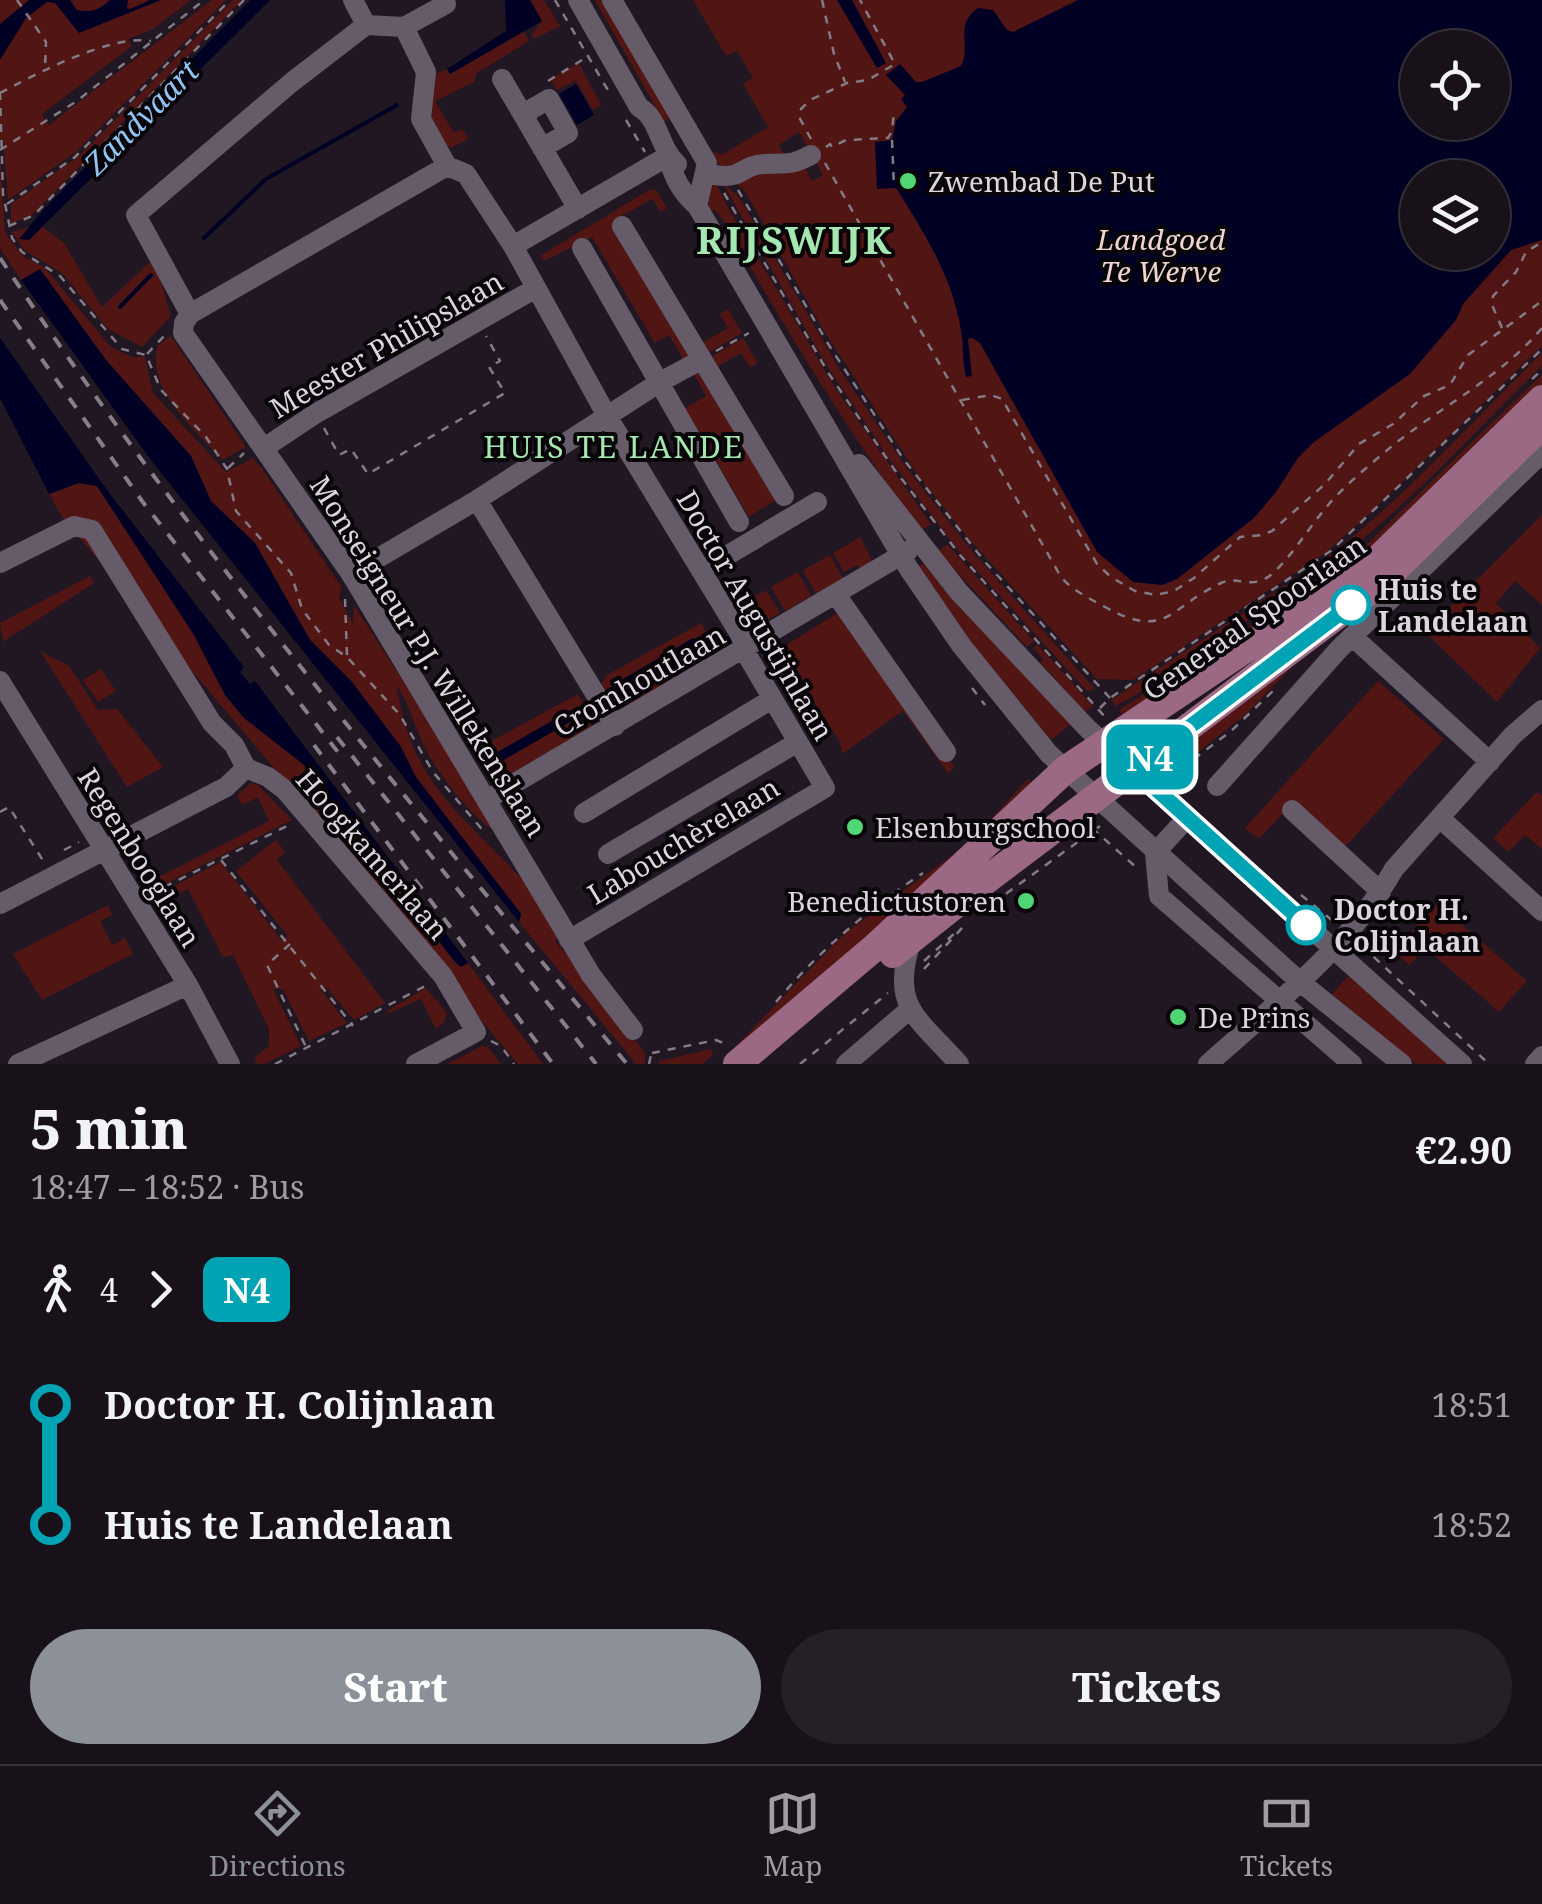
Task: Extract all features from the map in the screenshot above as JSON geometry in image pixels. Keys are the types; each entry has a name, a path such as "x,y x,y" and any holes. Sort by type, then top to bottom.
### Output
{"main road":[{"name":"Generaal Spoorlaan","path":"734,1055 874,948 1065,770 1095,736 1375,562 1536,391"},
{"name":"Generaal Spoorlaan","path":"766,1064 913,937 1384,578 1542,426"}],"street":[{"path":"352,0 366,25 404,27 446,4 445,0"},
{"path":"578,0 639,106 639,116 649,134 657,137 668,156 685,195 697,206 832,432 901,557 961,645 1065,770 1299,981 1402,1064"},
{"path":"612,0 715,176"},
{"name":"Monseigneur P.J. Willekenslaan","path":"366,25 292,82 136,215 186,324 260,444 351,574 569,940 602,992 633,1030"},
{"name":"Doctor Augustijnlaan","path":"404,27 426,72 421,119 447,166 466,174 513,246 607,416 741,636 744,650 824,788"},
{"path":"502,79 578,208"},
{"path":"522,114 549,99 568,132 542,148"},
{"path":"697,206 715,176 763,164 792,165 816,153"},
{"name":"Meester Philipslaan","path":"513,246 668,156"},
{"path":"186,324 447,166"},
{"path":"622,226 784,496"},
{"path":"582,248 739,522"},
{"name":"Meester Philipslaan","path":"260,444 536,288"},
{"path":"351,574 476,500 660,382 702,360"},
{"path":"832,432 984,620 1095,736 1462,1064"},
{"path":"1216,786 1353,637 1542,453"},
{"path":"476,500 614,726"},
{"path":"702,572 816,502"},
{"name":"Hoogkamerlaan","path":"0,562 74,526 92,530 212,723 234,744 246,768 268,776 307,816 443,976 476,1032"},
{"name":"Cromhoutlaan","path":"488,800 837,596 918,543"},
{"path":"837,596 946,752"},
{"path":"1353,637 1490,762"},
{"name":"Regenbooglaan","path":"0,681 188,985 230,1064"},
{"path":"584,812 772,699"},
{"path":"1208,1064 1332,948 1381,892 1394,869 1514,735 1539,720"},
{"path":"608,854 798,742"},
{"path":"0,904 51,877 99,842 226,787 246,768"},
{"name":"Labouchèrelaan","path":"569,940 824,788"},
{"path":"1292,810 1381,892"},
{"path":"1187,818 1155,853 1159,896 1276,1002 1352,1064"},
{"path":"1440,818 1542,910"},
{"path":"913,937 902,982 910,1009 959,1064"},
{"path":"18,1064 188,985"},
{"path":"846,1064 910,1009"},
{"path":"416,1064 476,1032"},
{"path":"1535,1064 1542,1056"}],"path":[{"path":"16,0 48,46 45,69"},
{"path":"0,150 48,120 204,0"},
{"path":"6,205 74,157 230,0"},
{"path":"8,227 34,215 244,0"},
{"path":"822,0 835,59 846,84"},
{"path":"860,0 895,64 868,80 846,84 813,99 800,110 800,119 816,153 1064,580 1122,618 1146,623 1178,610 1222,583 1249,584 1268,577 1328,505 1381,456 1425,421 1492,377 1542,328"},
{"path":"146,355 122,349 60,276 22,252 8,227 0,92 45,69 134,40 153,41"},
{"path":"549,99 555,93 548,80 588,56"},
{"path":"816,153 846,140 888,138 894,112"},
{"path":"892,140 894,188"},
{"path":"715,176 742,196 840,362 920,482 986,563 1110,698"},
{"name":"Generaal Spoorlaan","path":"715,176 830,374 884,456 960,556 1099,709 1332,550 1542,349"},
{"path":"1503,330 1492,307 1493,296 1516,272 1527,251 1542,242"},
{"path":"961,400 992,395 1004,400 1100,568 1135,591 1159,595 1189,582 1240,537 1262,536 1272,531 1325,484 1359,444 1394,424 1424,396 1451,384 1466,357 1542,301"},
{"path":"315,414 340,456 352,449 368,474 505,394 489,368 500,361 478,322"},
{"path":"146,355 164,335 186,324"},
{"path":"702,360 750,332"},
{"path":"146,355 161,390 206,437 227,470 236,512 280,558 290,573 302,609 329,645 347,657 400,714 448,792 493,840"},
{"path":"1536,391 1542,370"},
{"path":"227,470 260,444"},
{"path":"347,657 345,598 351,574"},
{"name":"Generaal Spoorlaan","path":"1095,736 1109,712"},
{"path":"1168,778 1176,772"},
{"path":"0,812 8,807 51,877"},
{"path":"136,902 307,816"},
{"path":"994,902 1094,830"},
{"path":"60,852 99,842"},
{"path":"220,860 353,1026"},
{"path":"766,1013 836,938 880,901 925,871"},
{"path":"800,1064 902,982 966,923"},
{"path":"290,944 267,965 307,1048"},
{"path":"275,1064 443,976"},
{"path":"476,1032 501,1046 514,1064"},
{"path":"649,1064 652,1054 716,1040 734,1055"}],"green space":[{"path":"0,0 191,0 153,29 128,39 132,46 42,114 49,125 212,0 226,0 76,152 8,200 3,139 0,140"},
{"path":"233,0 242,0 33,214 11,224 11,204 80,155"},
{"path":"530,0 544,0 560,26 534,39 531,35 542,21"},
{"path":"595,0 602,0 671,117 664,122"},
{"name":"Landgoed Te Werve","path":"693,0 1542,0 1542,346 1324,554 1133,680 1097,679 968,538 915,471 824,331 746,193 735,181 803,163 812,181 823,175 799,132 779,145 788,163 724,173 711,151 722,155 768,127 743,84 753,78 737,51 726,56"},
{"path":"524,30 529,41 477,73 474,82 435,101 454,133 462,129 468,139 451,148 445,146 429,116 433,75 447,69 450,74"},
{"path":"579,63 601,105 593,110 576,81 557,90 550,79"},
{"path":"0,152 5,233 24,257 44,267 111,347 132,357 145,357 153,393 226,472 253,458 263,470 342,588 339,598 353,624 354,605 505,839 467,807 445,780 397,686 403,718 425,770 477,833 520,877 530,880 559,937 555,940 562,950 566,948 645,1053 645,1064 636,1064 519,922 521,913 416,778 401,747 352,682 310,640 255,543 211,501 191,456 106,360 40,270 21,280 0,248"},
{"path":"713,177 834,386 931,524 917,534 912,519 813,371 721,217 710,211 707,193"},
{"path":"722,182 739,197 842,373 909,471 972,551 1094,688 1088,692 957,549 890,460 825,363"},
{"path":"649,190 656,190 667,208 661,212 652,199 615,220 692,354 685,362 669,335 655,343 592,237 544,261 540,256"},
{"path":"39,224 64,243 102,307 154,258 171,316 142,347 108,329 62,273 24,250 12,232"},
{"path":"728,309 742,333 708,353 702,343 728,328 720,314"},
{"path":"171,336 246,447 222,460 165,393 156,362 158,345"},
{"path":"743,338 758,363 750,367 741,353 715,368 709,358"},
{"path":"1542,353 1542,366 1424,484 1362,540 1296,589 1291,582 1390,504"},
{"path":"703,371 777,499 749,517 685,408 706,396 694,374"},
{"path":"1542,374 1542,394 1382,550 1312,591 1309,587 1366,545"},
{"path":"79,483 97,486 194,635 225,695 244,718 303,764 455,962 461,967 468,963 543,1064 518,1064 464,1000 447,973 62,517 49,494"},
{"path":"1542,515 1542,605 1515,581 1496,603 1540,648 1497,702 1425,632"},
{"path":"860,537 873,562 844,572 833,553"},
{"path":"947,544 1034,641 1027,647 938,552"},
{"path":"830,555 843,579 816,594 803,570"},
{"path":"927,561 1072,723 1051,740 1003,681 989,671 916,568"},
{"path":"798,572 811,596 785,611 771,587"},
{"path":"90,576 94,583 3,642 0,623"},
{"path":"1285,585 1290,593 1137,694 1116,706 1111,700"},
{"path":"766,590 780,613 759,625 751,624 743,612 745,602"},
{"path":"1294,597 1296,601 1126,719 1119,710"},
{"path":"839,612 955,767 948,773 903,711 842,754 840,742 780,649"},
{"path":"701,623 715,649 713,657 626,707 609,701 600,686 607,675"},
{"path":"1037,644 1093,706 1085,712 1045,667 1041,668 1043,659 1033,648"},
{"path":"40,651 69,666 98,710 117,709 163,767 127,787"},
{"path":"1302,657 1245,715 1179,767 1164,754"},
{"path":"101,669 116,691 98,702 83,680"},
{"path":"1378,681 1444,739 1343,849 1292,804 1259,839 1245,828"},
{"path":"578,694 592,719 590,728 503,778 487,772 477,757 484,745"},
{"path":"1028,779 1035,788 731,1056 737,1045 845,933 968,844"},
{"path":"251,783 258,785 292,820 146,890 135,869 145,864 153,880 269,821 258,797 242,805 237,795"},
{"path":"1537,792 1542,796 1542,849 1525,835 1508,852 1493,838"},
{"path":"276,840 285,852 277,860 385,1003 354,1020 326,987 322,991 347,1023 309,1041 283,989 273,989 301,1046 257,1064 254,1058 269,1046 269,1029 233,955 223,957 188,889 154,905 150,898 221,862 282,941 288,936 236,871"},
{"path":"1438,904 1527,981 1499,1012 1426,948 1409,965 1393,951"},
{"path":"108,905 112,915 100,921 112,945 125,938 133,954 42,1000 13,954"},
{"path":"1348,976 1449,1064 1416,1064 1332,994"},
{"path":"426,988 447,1013 436,1029 421,999 387,1011"},
{"path":"482,1046 488,1047 501,1064 447,1064"},
{"path":"711,1049 713,1055 702,1064 659,1064 659,1061"}],"water":[{"path":"29,0 70,0 77,10 87,11 110,0 128,0 130,9 150,0 161,0 79,33 55,3 47,2 26,18 0,60 0,24"},
{"name":"Zandvaart","path":"250,0 270,0 29,240 19,239 45,208"},
{"path":"505,0 530,0 542,21 450,74 447,69 506,31"},
{"path":"837,0 852,0 886,63 877,68"},
{"name":"Landgoed Te Werve","path":"1078,0 1542,0 1542,240 1510,251 1510,160 1400,160 1400,270 1493,270 1410,374 1314,442 1254,518 1177,579 1162,585 1133,582 1097,552 980,343 972,338 968,339 972,376 966,377 957,311 936,256 896,188 877,189 875,142 892,140 896,121 907,107 901,99 905,95 886,75 900,64 916,82 922,82 961,66 966,21 978,8 993,10 1007,30 1013,32"},
{"path":"576,84 594,115 577,125 559,94"},
{"path":"40,269 106,360 191,456 211,501 255,543 310,640 352,682 401,747 416,777 521,914 519,922 150,459 21,280"},
{"path":"0,338 107,490 244,667 240,672 250,684 255,681 468,963 461,967 455,962 303,764 244,718 225,695 194,635 97,486 79,483 49,494 0,398"},
{"path":"693,638 698,648 625,689 618,682"},
{"path":"571,710 575,719 500,762 494,754"}],"waterway":[{"path":"204,238 266,179 397,105"},
{"path":"120,307 151,275"}],"railway":[{"path":"0,258 224,569 627,1064"},
{"path":"0,300 142,501 341,756"},
{"path":"337,737 596,1064"},
{"path":"314,745 553,1064"}],"bus line":[{"name":"N4","path":"1306,925 1134,769 1351,605"}],"place":[{"name":"Zwembad De Put","path":"908,181"},
{"name":"Huis te Landelaan","path":"1351,605"},
{"name":"Elsenburgschool","path":"855,827"},
{"name":"Benedictustoren","path":"1026,901"},
{"name":"Doctor H. Colijnlaan","path":"1306,925"},
{"name":"De Prins","path":"1178,1017"}],"district":[{"name":"RIJSWIJK","path":"795,239"},
{"name":"HUIS TE LANDE","path":"614,446"}]}
